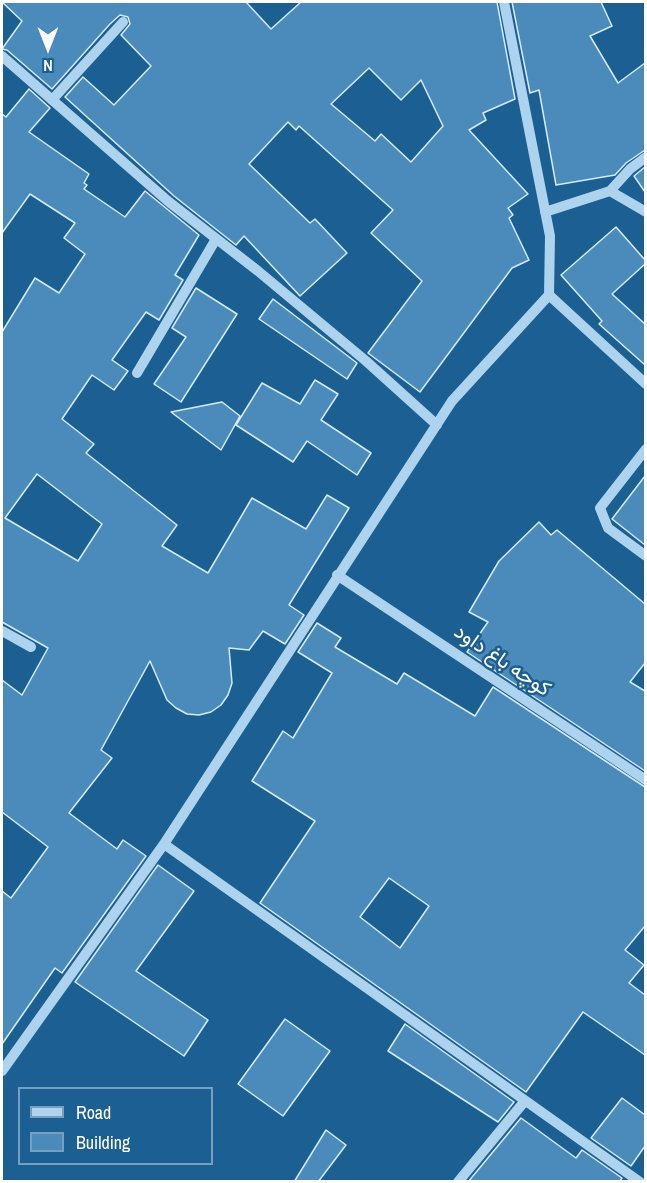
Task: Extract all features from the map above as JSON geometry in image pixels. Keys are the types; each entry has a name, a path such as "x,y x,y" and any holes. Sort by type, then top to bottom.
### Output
{"street":[{"path":"2,1071 164,844 452,401 549,295 550,236 504,2"},
{"path":"52,100 123,22"},
{"path":"2,56 169,202 366,361 436,425"},
{"path":"545,212 610,191 630,169 645,158"},
{"path":"610,191 645,212"},
{"path":"138,373 216,239"},
{"path":"549,295 645,384"},
{"path":"645,449 600,508 608,528 645,556"},
{"name":"کوچه باغ داود","path":"337,575 645,780"},
{"path":"2,631 31,647"},
{"path":"164,844 640,1182"},
{"path":"458,1182 525,1102"}],"building":[{"path":"2,2 246,2 271,29 301,2 497,2 515,99 483,113 486,120 469,130 528,194 508,208 513,215 509,218 529,260 512,268 420,392 368,353 422,281 371,233 393,210 299,126 296,130 288,122 249,164 310,223 315,219 347,253 300,296 244,236 236,245 174,196 65,97 83,77 114,105 151,66 121,35 130,24 128,17 120,15 110,24 52,89 7,50 2,49 22,21","holes":["369,68 401,100 421,80 443,126 411,162 381,134 375,141 331,104"]},
{"path":"512,2 601,2 612,26 590,36 618,83 645,63 645,150 626,163 615,175 556,185 539,90 530,93"},
{"path":"29,89 50,108 29,132 89,174 84,183 87,185 84,189 125,217 145,191 199,235 175,275 183,280 159,320 146,312 112,360 128,371 114,390 92,375 62,419 94,444 86,453 177,525 162,546 208,573 252,498 306,529 327,495 349,508 289,605 304,615 285,644 263,631 249,650 229,648 232,683 221,705 211,712 199,715 187,714 176,708 167,700 150,661 101,750 112,758 69,813 117,849 123,840 146,856 62,973 55,968 2,1044 2,891 11,898 48,847 2,812 2,680 22,695 48,648 2,622 2,332 35,278 59,293 85,254 64,238 75,223 30,194 2,233 2,114 6,117","holes":["37,474 102,524 78,561 5,518"]},
{"path":"645,167 645,192 634,176"},
{"path":"616,227 645,260 645,264 612,294 645,324 645,365 599,324 602,321 561,275"},
{"path":"196,288 237,314 181,402 154,384 186,337 172,328"},
{"path":"273,299 357,363 347,379 259,319"},
{"path":"315,380 338,394 321,420 371,453 357,475 307,441 293,462 236,425 262,383 300,404"},
{"path":"222,402 240,416 221,450 171,412"},
{"path":"645,476 645,545 612,519"},
{"path":"539,522 551,535 557,530 645,604 645,663 630,682 645,691 645,771 467,652 488,622 469,612 499,561"},
{"path":"317,623 341,638 335,647 397,684 404,673 475,716 493,687 645,787 645,926 625,950 644,965 629,983 645,995 645,1055 583,1012 526,1092 260,903 315,821 252,781 283,731 293,738 332,673 298,652","holes":["389,878 429,906 400,948 360,917"]},
{"path":"158,865 194,891 136,971 208,1020 184,1056 75,982"},
{"path":"285,1019 330,1051 283,1116 238,1084"},
{"path":"405,1024 514,1102 498,1122 388,1051"},
{"path":"622,1098 645,1115 645,1146 631,1166 591,1138"},
{"path":"521,1118 576,1158 582,1150 622,1178 619,1182 468,1182"},
{"path":"326,1130 346,1145 318,1182 294,1182"}]}
